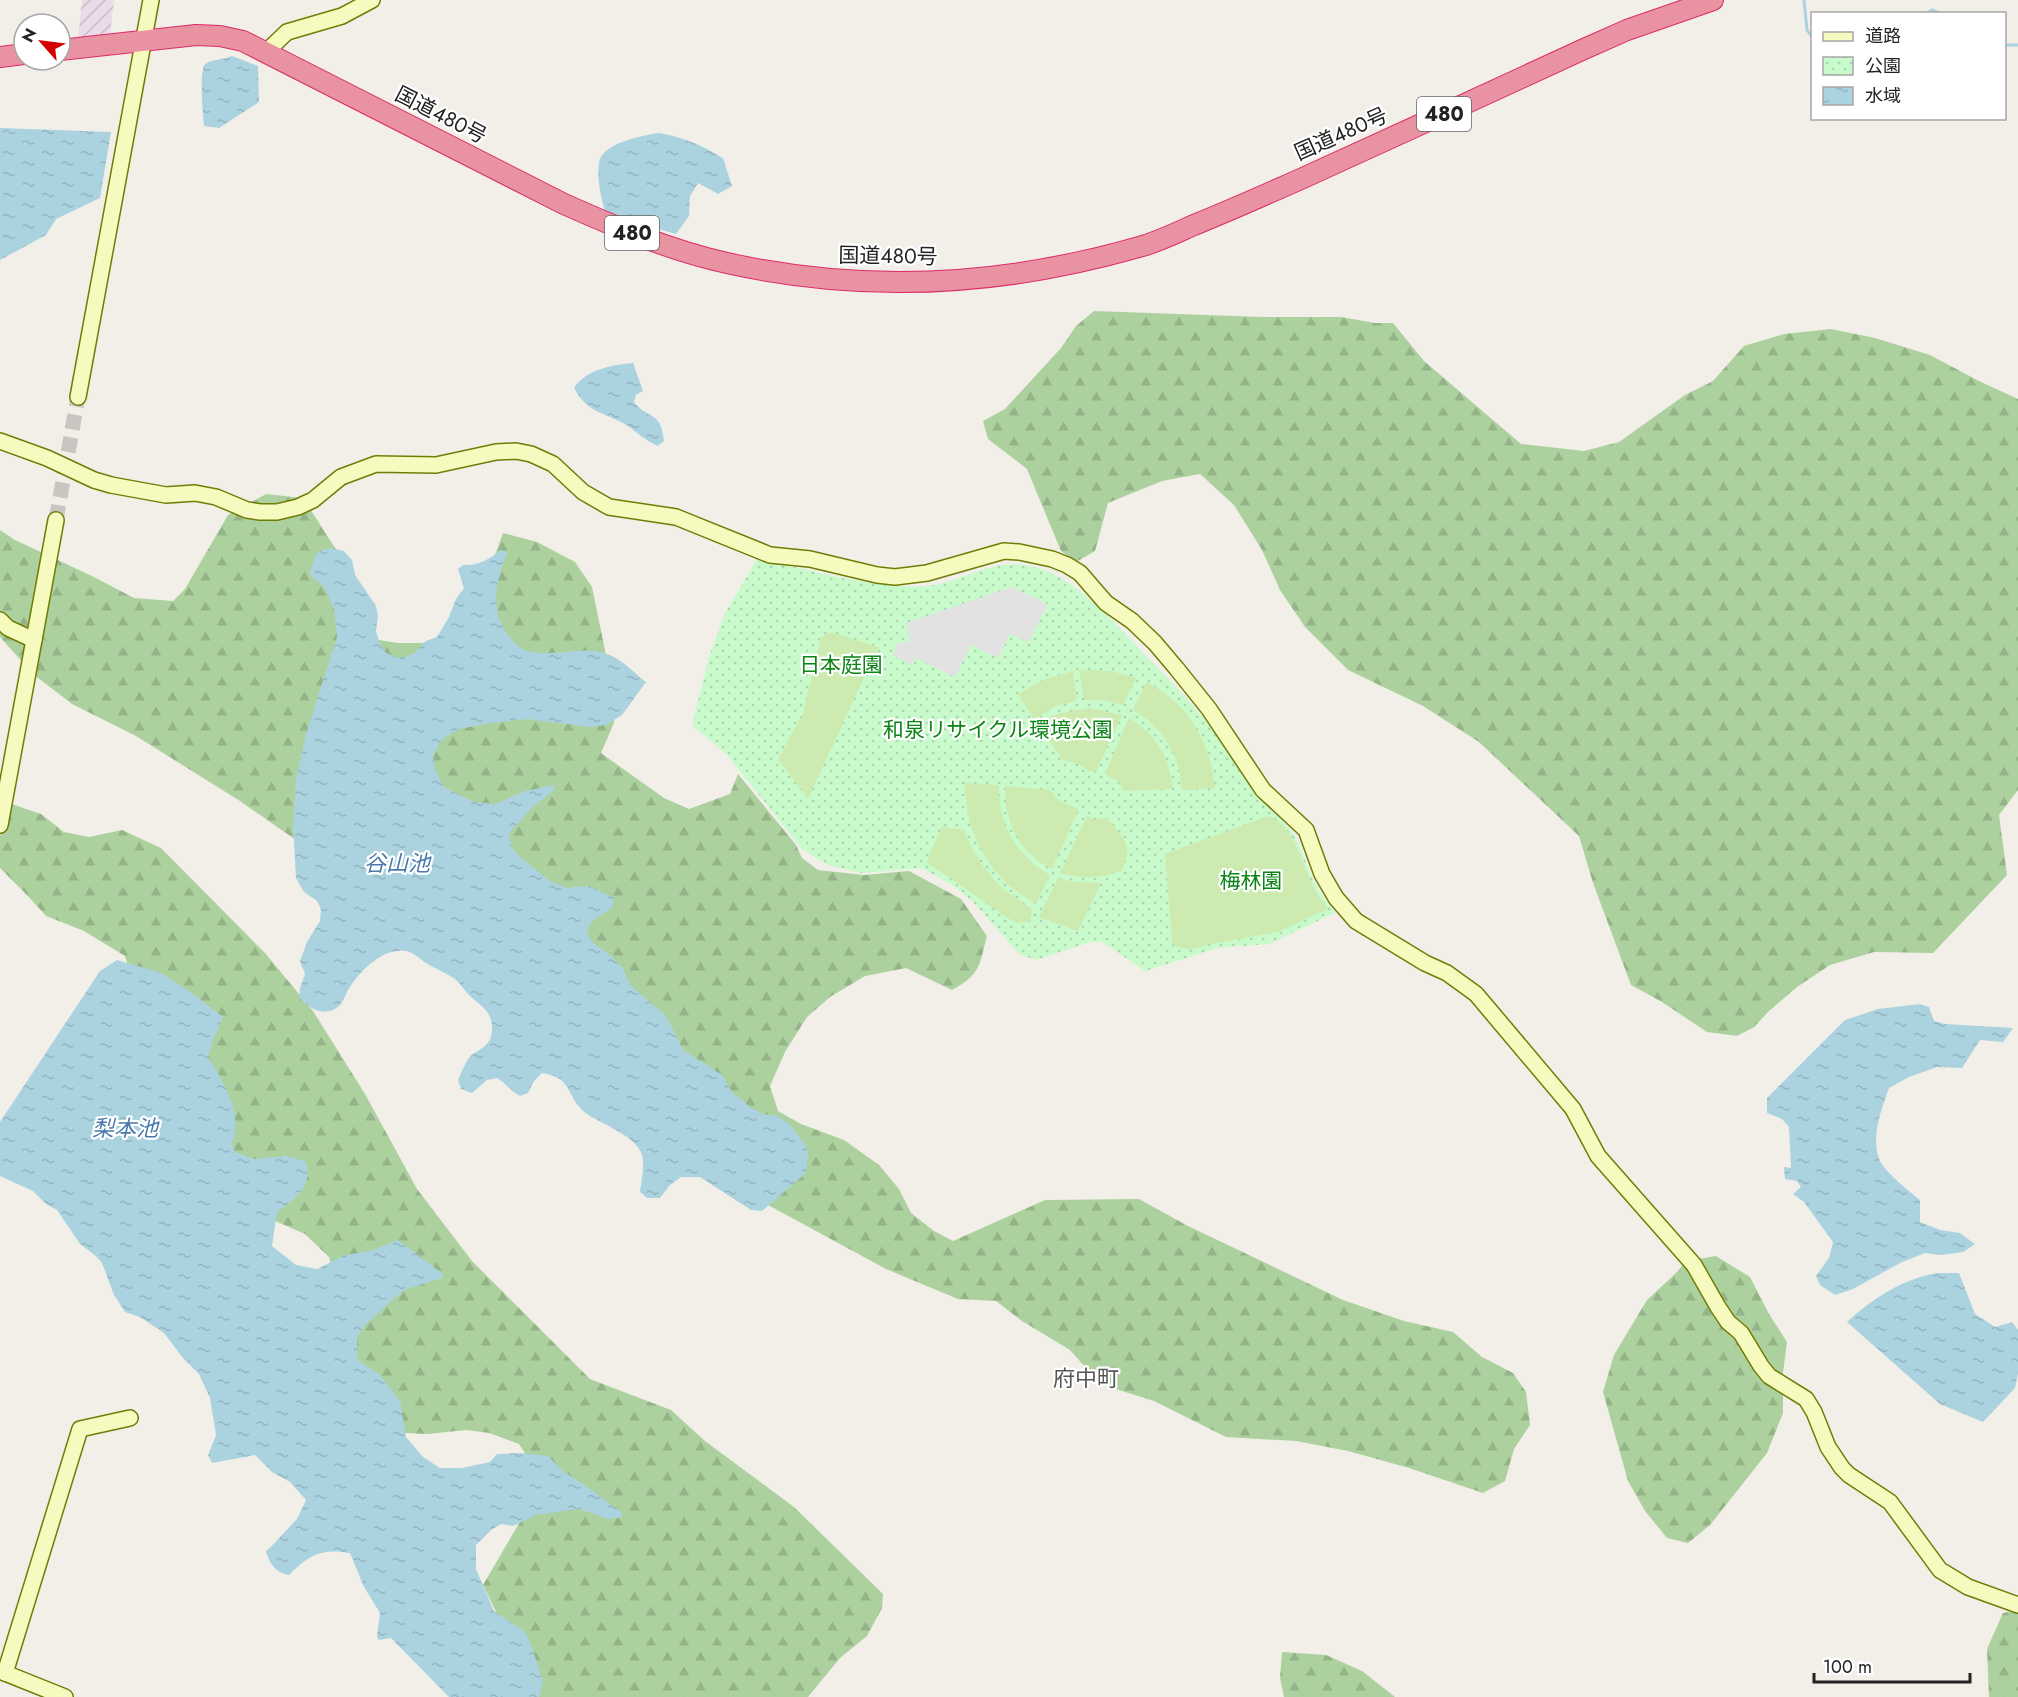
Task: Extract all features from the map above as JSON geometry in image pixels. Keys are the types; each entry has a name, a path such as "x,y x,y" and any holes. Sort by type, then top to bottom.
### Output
{"highway":[{"name":"国道480号","path":"72,49 196,35 220,36 243,41 564,204 610,225 726,263 832,279 899,283 964,281 1034,272 1142,246 1235,208 1627,30 1713,0"}],"street":[{"path":"78,397 151,0"},
{"path":"266,51 287,32 342,16 372,0"},
{"path":"0,441 111,485 166,495 206,495 260,512 277,512 298,507 313,500 341,477 376,464 436,465 496,452 516,451 531,454 553,464 583,492 609,507 676,517 770,555 810,559 895,577 927,573 1004,551 1052,559 1067,565 1080,573 1106,603 1139,628 1177,669 1209,709 1263,790 1306,830 1322,874 1342,906 1356,921 1425,963 1447,973 1476,994 1574,1109 1598,1156 1701,1275 1728,1322 1741,1333 1769,1376 1806,1399 1834,1459 1849,1475 1890,1503 1940,1570 1968,1587 2018,1605"},
{"path":"0,825 56,520"},
{"path":"0,620 8,628 33,639"},
{"path":"65,1697 3,1672 80,1429 130,1418"}],"shaded area":[{"path":"82,0 114,0 110,34 78,38"},
{"path":"1012,587 1048,604 1028,642 1010,634 998,658 971,645 955,677 916,658 912,665 894,656 896,643 910,642 906,623"}],"green space":[{"path":"1094,311 1263,317 1341,317 1375,323 1393,323 1424,361 1521,444 1584,451 1619,442 1685,395 1713,381 1744,346 1784,334 1831,329 1875,338 1930,355 2018,399 2018,790 1999,815 2007,875 1933,953 1874,952 1830,965 1797,987 1754,1027 1737,1036 1707,1032 1662,1002 1631,985 1593,883 1579,836 1479,742 1423,706 1348,670 1305,627 1280,590 1262,550 1234,505 1200,474 1162,481 1108,503 1095,551 1076,562 1061,551 1027,469 988,439 983,421 1005,409 1061,348 1076,326"},
{"path":"266,494 303,498 348,568 359,637 398,643 437,643 491,566 503,533 537,542 575,562 592,587 615,699 614,723 601,753 664,798 689,809 730,794 738,774 796,845 802,858 818,870 864,875 909,871 961,899 987,936 974,974 952,990 906,968 865,976 830,997 807,1017 785,1052 770,1086 778,1111 801,1124 844,1140 879,1165 899,1189 911,1213 934,1231 953,1241 1045,1200 1139,1199 1188,1226 1343,1300 1404,1321 1453,1332 1482,1357 1513,1373 1526,1392 1530,1425 1514,1449 1505,1481 1483,1493 1409,1468 1348,1451 1296,1441 1226,1437 1154,1401 1100,1384 1070,1350 1022,1321 996,1301 958,1299 886,1269 755,1198 336,868 240,801 136,736 72,704 33,674 0,637 0,530 15,540 134,598 173,601 185,589 228,515"},
{"name":"和泉リサイクル環境公園","path":"757,559 885,585 939,584 986,569 1011,564 1039,568 1066,581 1101,610 1201,715 1260,798 1294,835 1315,883 1335,913 1269,944 1218,948 1145,971 1102,942 1091,942 1036,960 1019,954 973,902 955,887 922,868 861,873 828,865 803,850 727,755 692,725 709,657 725,613"},
{"name":"日本庭園","path":"831,632 881,648 876,650 878,655 873,658 808,799 778,759 803,714 821,637"},
{"path":"1079,670 1111,671 1136,678 1123,705 1101,700 1084,700"},
{"path":"1073,671 1077,700 1055,707 1034,719 1018,694 1042,680"},
{"path":"1146,682 1161,690 1174,701 1195,726 1208,755 1215,788 1182,790 1178,765 1168,744 1153,725 1133,710"},
{"path":"1089,708 1122,715 1096,771 1089,771 1079,764 1063,760 1038,725 1057,714"},
{"path":"1129,718 1139,724 1160,748 1169,768 1173,789 1124,791 1118,781 1105,774"},
{"path":"965,783 999,785 1002,813 1011,838 1028,858 1050,875 1036,904 1006,882 983,854 970,821"},
{"path":"1005,786 1050,790 1059,801 1079,809 1052,869 1031,855 1016,835 1007,812"},
{"path":"0,800 41,814 64,832 89,837 122,830 161,848 265,953 313,1011 365,1094 417,1189 472,1261 590,1379 671,1410 705,1441 794,1507 883,1594 882,1608 867,1636 840,1658 808,1697 521,1697 509,1638 483,1585 521,1520 534,1467 519,1444 489,1433 466,1430 428,1434 404,1433 370,1412 329,1257 305,1234 273,1220 203,1143 135,988 125,956 84,931 46,916 0,868"},
{"path":"1087,816 1096,820 1107,817 1122,836 1127,855 1121,871 1106,876 1091,877 1060,873"},
{"name":"梅林園","path":"1268,816 1276,819 1289,833 1313,885 1328,909 1278,932 1193,949 1185,949 1172,944 1165,854"},
{"path":"942,827 964,830 987,871 1006,891 1032,911 1030,921 1020,923 1009,919 928,864 927,860"},
{"path":"1058,878 1074,882 1101,883 1078,931 1039,917"},
{"path":"1716,1256 1750,1277 1787,1342 1783,1373 1783,1413 1767,1453 1710,1525 1688,1543 1667,1538 1645,1511 1628,1481 1603,1392 1614,1355 1647,1300 1686,1261"},
{"path":"2018,1610 2018,1697 1989,1697 1987,1649 2003,1613"},
{"path":"1282,1652 1326,1655 1362,1671 1395,1697 1284,1697 1280,1678"}],"water":[{"path":"232,56 258,66 259,102 219,128 204,126 203,68 207,63"},
{"path":"0,128 111,132 100,198 56,219 46,235 0,260"},
{"path":"659,133 677,137 723,158 732,186 718,194 698,183 690,196 689,216 676,234 605,211 600,191 598,174 600,160 607,150 637,137"},
{"path":"633,363 643,391 636,395 634,402 660,424 664,441 658,446 623,423 590,407 574,388 593,372"},
{"name":"谷山池","path":"331,548 344,551 352,560 355,575 376,606 378,616 376,631 386,653 399,658 413,654 426,641 437,637 464,588 458,569 463,565 484,561 501,550 507,553 498,584 497,606 503,627 516,644 527,651 539,653 583,651 607,654 613,656 646,682 622,715 606,725 589,727 528,719 459,729 441,740 433,756 435,769 444,787 474,802 496,804 525,791 555,785 553,791 535,805 509,833 512,848 550,881 567,888 589,886 614,898 612,908 592,921 587,930 591,941 611,956 623,969 630,985 666,1016 683,1050 722,1075 732,1092 751,1108 763,1114 777,1116 789,1124 805,1144 808,1154 806,1173 762,1211 751,1210 700,1177 681,1177 670,1185 660,1198 647,1198 640,1192 643,1164 639,1148 626,1136 587,1114 575,1102 565,1084 553,1076 542,1073 534,1081 528,1093 520,1096 497,1078 487,1080 472,1093 461,1089 458,1080 468,1059 490,1040 492,1028 490,1017 456,980 411,953 397,951 388,953 372,962 359,975 334,1010 323,1012 312,1008 299,997 305,974 300,961 307,942 320,921 321,909 317,901 304,892 296,878 293,828 296,779 306,734 337,637 334,609 325,588 309,574 317,552"},
{"name":"梨本池","path":"117,960 161,973 223,1017 208,1057 220,1076 234,1109 235,1132 232,1143 235,1152 253,1159 286,1156 305,1161 307,1178 305,1184 302,1191 291,1202 277,1212 272,1246 296,1265 317,1269 345,1255 371,1251 398,1240 443,1274 442,1278 404,1290 366,1324 357,1337 357,1360 379,1374 400,1401 406,1437 423,1457 440,1468 462,1468 490,1462 497,1454 521,1453 548,1456 563,1471 622,1513 622,1517 609,1519 579,1509 536,1515 513,1526 501,1524 491,1530 476,1545 476,1569 494,1611 525,1632 531,1645 543,1681 539,1697 449,1697 391,1638 379,1640 377,1637 380,1613 364,1587 350,1553 323,1552 303,1562 289,1575 274,1567 266,1552 297,1519 306,1500 290,1482 272,1472 255,1455 212,1463 208,1455 216,1435 210,1398 199,1374 164,1333 140,1317 125,1312 114,1295 102,1263 80,1244 57,1210 46,1204 33,1191 0,1176 0,1122 100,971"},
{"path":"1920,1004 1929,1007 1934,1021 1945,1024 2013,1028 2003,1042 1980,1040 1962,1068 1937,1067 1909,1077 1889,1088 1876,1134 1877,1152 1883,1166 1920,1200 1920,1222 1940,1230 1960,1233 1975,1244 1963,1252 1942,1255 1925,1253 1900,1263 1853,1289 1835,1295 1820,1285 1816,1276 1829,1258 1833,1242 1804,1202 1793,1194 1801,1187 1797,1181 1785,1179 1784,1167 1791,1168 1789,1127 1782,1119 1767,1113 1767,1098 1845,1020 1878,1009"},
{"path":"1937,1273 1959,1273 1975,1314 1995,1327 2012,1322 2018,1330 2018,1373 2015,1388 1983,1422 1940,1404 1847,1322 1888,1291 1912,1280"}],"waterway":[{"path":"1804,0 1807,30 1811,36"},
{"path":"1928,12 1932,10 1938,12"},
{"path":"2006,45 2018,45"}],"tunnel":[{"path":"56,520 78,397"}],"district":[{"name":"府中町","path":"1086,1378"}]}
